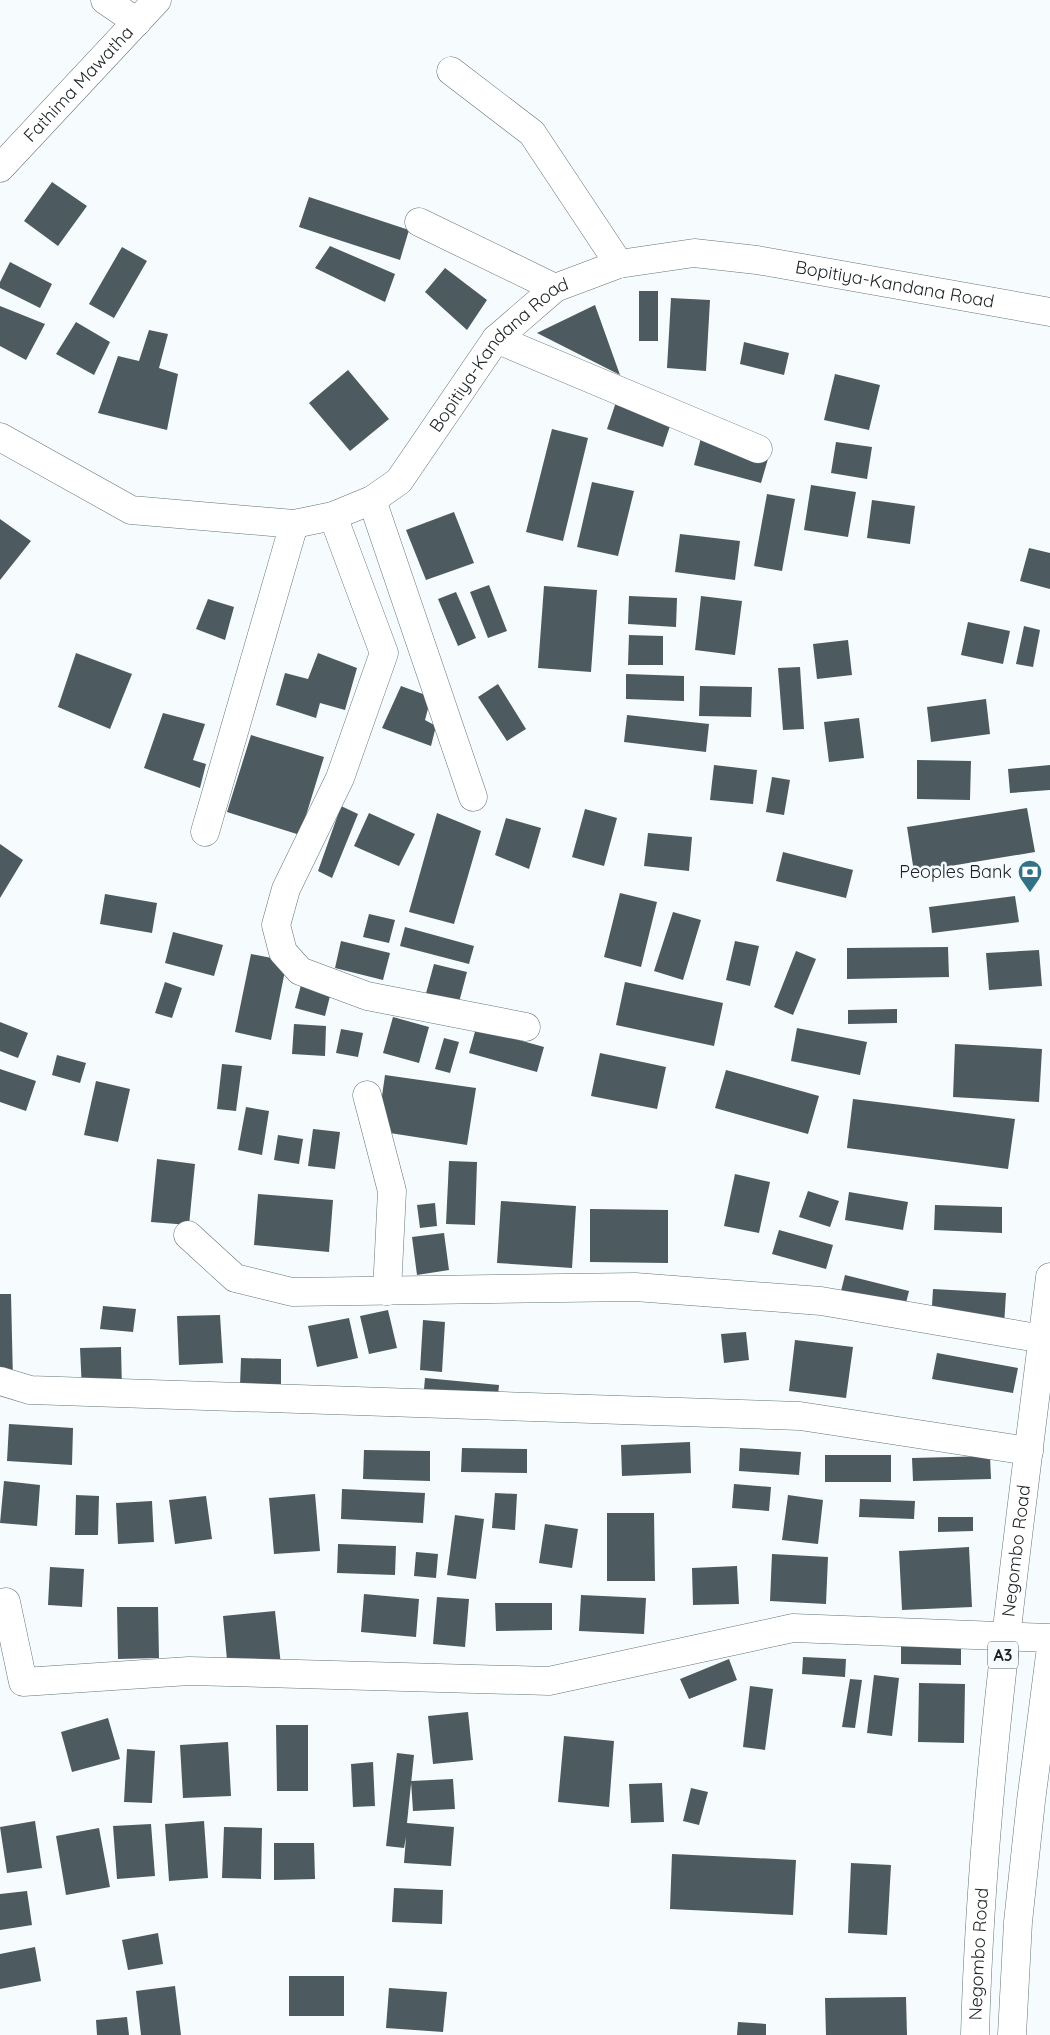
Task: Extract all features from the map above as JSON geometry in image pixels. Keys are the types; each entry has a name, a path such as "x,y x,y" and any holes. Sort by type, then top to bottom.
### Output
{"main road":[{"path":"105,0 137,22"},
{"name":"Fathima Mawatha","path":"0,168 157,0"},
{"path":"451,71 532,133 619,264"},
{"path":"419,222 555,288"},
{"name":"Bopitiya-Kandana Road","path":"0,437 131,510 294,524 333,516 372,500 399,481 496,339 555,288 619,264 694,253 757,260 1050,312"},
{"path":"496,339 758,449"},
{"path":"372,500 473,797"},
{"path":"333,516 384,653 340,778 286,889 276,925 283,952 300,971 367,996 526,1027"},
{"path":"205,832 294,524"},
{"path":"367,1095 392,1191 387,1291"},
{"path":"188,1235 235,1278 292,1292 636,1288 822,1301 1043,1339"},
{"name":"Negombo Road","path":"975,2035 982,1876 1005,1637 1050,1277"},
{"path":"0,1381 30,1390 800,1416 1029,1451"},
{"path":"6,1602 23,1682 189,1671 549,1681 793,1628 1050,1638"},
{"path":"1012,2035 1018,1922 1050,1654"}],"building":[{"path":"52,182 87,206 58,246 24,221"},
{"path":"309,197 409,230 400,260 299,227"},
{"path":"330,246 395,274 385,302 315,268"},
{"path":"122,247 147,261 114,318 89,304"},
{"path":"10,262 52,284 40,308 0,288 0,282"},
{"path":"445,268 487,300 467,330 425,292"},
{"path":"639,291 658,291 658,341 639,341"},
{"path":"671,298 710,300 706,371 667,368"},
{"path":"595,305 620,375 537,333"},
{"path":"0,306 45,324 26,360 0,346"},
{"path":"76,322 110,342 94,375 56,354"},
{"path":"149,330 168,334 159,368 178,374 167,430 98,413 118,356 139,361"},
{"path":"744,342 789,353 784,375 740,364"},
{"path":"348,370 389,419 350,451 309,403"},
{"path":"835,374 880,385 869,430 824,420"},
{"path":"617,399 673,417 663,447 607,429"},
{"path":"552,429 588,438 563,541 526,532"},
{"path":"702,434 770,452 761,483 694,465"},
{"path":"836,442 872,447 867,479 831,473"},
{"path":"592,482 634,491 618,556 577,547"},
{"path":"811,485 856,492 848,537 804,530"},
{"path":"767,494 795,499 782,571 754,566"},
{"path":"872,500 915,506 910,544 867,538"},
{"path":"454,512 474,563 426,580 406,530"},
{"path":"0,519 31,541 0,580"},
{"path":"680,534 740,541 735,580 675,572"},
{"path":"1029,548 1050,553 1050,589 1020,581"},
{"path":"489,585 507,631 488,638 470,592"},
{"path":"544,586 597,590 591,672 538,668"},
{"path":"456,592 476,638 458,646 438,599"},
{"path":"629,596 677,598 676,627 628,624"},
{"path":"701,596 742,601 735,655 695,650"},
{"path":"208,599 234,607 225,640 196,629"},
{"path":"968,622 1010,631 1003,664 961,655"},
{"path":"1024,626 1040,630 1033,667 1016,664"},
{"path":"629,635 663,636 663,665 628,665"},
{"path":"848,640 852,675 817,679 813,644"},
{"path":"76,653 132,674 110,729 58,707"},
{"path":"318,653 357,668 345,710 320,703 316,718 276,705 285,673 308,679"},
{"path":"800,667 804,729 783,730 778,668"},
{"path":"626,674 684,676 684,701 626,699"},
{"path":"498,684 526,729 507,741 478,697"},
{"path":"401,686 431,697 425,720 436,726 431,746 382,728"},
{"path":"700,686 752,687 751,717 699,716"},
{"path":"986,699 990,734 931,742 927,707"},
{"path":"163,713 205,724 193,760 206,764 200,788 144,768"},
{"path":"627,715 709,724 706,752 624,742"},
{"path":"859,718 864,758 829,762 824,722"},
{"path":"251,735 324,757 300,835 227,812"},
{"path":"917,760 971,761 970,800 917,799"},
{"path":"714,765 757,770 753,804 710,800"},
{"path":"1050,765 1050,790 1010,793 1008,769"},
{"path":"772,777 790,780 784,815 766,812"},
{"path":"341,806 358,814 332,878 318,871"},
{"path":"1027,808 1035,852 914,872 907,827"},
{"path":"585,809 617,818 604,866 572,857"},
{"path":"369,813 415,834 399,866 354,846"},
{"path":"437,813 481,831 454,924 409,912"},
{"path":"506,818 541,828 529,869 495,855"},
{"path":"648,833 692,837 689,871 644,866"},
{"path":"0,844 23,860 0,898"},
{"path":"783,852 853,870 846,898 776,881"},
{"path":"620,893 657,902 641,967 604,957"},
{"path":"105,894 157,903 152,933 100,924"},
{"path":"1015,896 1019,922 932,933 929,907"},
{"path":"673,912 701,920 683,980 654,971"},
{"path":"369,914 395,920 389,943 363,937"},
{"path":"405,927 474,946 469,964 400,946"},
{"path":"173,932 223,945 214,976 165,963"},
{"path":"341,941 390,953 383,980 335,968"},
{"path":"735,941 759,946 750,986 726,980"},
{"path":"948,947 949,977 847,979 847,948"},
{"path":"1039,950 1042,986 989,990 986,953"},
{"path":"796,951 816,959 793,1015 774,1007"},
{"path":"251,954 287,961 271,1040 235,1032"},
{"path":"434,964 467,972 458,1006 425,997"},
{"path":"165,982 182,988 172,1018 155,1013"},
{"path":"625,982 723,1003 714,1046 616,1025"},
{"path":"301,985 331,992 325,1016 295,1008"},
{"path":"897,1009 897,1023 848,1024 848,1010"},
{"path":"393,1017 429,1027 419,1063 383,1053"},
{"path":"0,1022 28,1033 18,1058 0,1051"},
{"path":"294,1024 326,1026 325,1056 292,1054"},
{"path":"476,1028 544,1047 537,1072 469,1053"},
{"path":"797,1028 867,1042 860,1075 791,1061"},
{"path":"341,1029 363,1033 358,1057 336,1053"},
{"path":"444,1038 459,1042 450,1073 435,1069"},
{"path":"955,1044 1042,1049 1039,1102 953,1097"},
{"path":"600,1053 666,1067 657,1109 591,1096"},
{"path":"57,1055 86,1063 80,1083 52,1075"},
{"path":"222,1064 242,1066 236,1111 217,1109"},
{"path":"0,1069 36,1081 26,1111 0,1102"},
{"path":"726,1070 819,1096 808,1134 715,1108"},
{"path":"385,1075 476,1088 467,1145 377,1131"},
{"path":"96,1081 130,1089 118,1142 84,1135"},
{"path":"853,1099 1015,1119 1008,1169 847,1148"},
{"path":"246,1107 269,1111 262,1155 238,1150"},
{"path":"313,1129 340,1132 335,1169 308,1166"},
{"path":"278,1135 303,1139 299,1164 274,1160"},
{"path":"157,1159 195,1164 189,1225 151,1222"},
{"path":"449,1161 477,1162 475,1225 446,1224"},
{"path":"735,1174 770,1182 759,1233 724,1226"},
{"path":"808,1191 839,1201 830,1227 799,1217"},
{"path":"849,1192 908,1202 903,1230 845,1220"},
{"path":"258,1194 333,1200 329,1252 254,1245"},
{"path":"501,1201 576,1206 572,1268 497,1263"},
{"path":"435,1203 437,1226 420,1228 417,1205"},
{"path":"935,1205 1002,1207 1002,1233 934,1230"},
{"path":"590,1209 668,1210 668,1263 590,1262"},
{"path":"779,1230 833,1245 826,1269 772,1254"},
{"path":"444,1233 449,1270 417,1275 412,1237"},
{"path":"845,1275 909,1291 902,1319 838,1303"},
{"path":"933,1289 1006,1293 1004,1326 931,1322"},
{"path":"0,1294 11,1294 13,1381 0,1382"},
{"path":"103,1306 136,1309 133,1332 100,1329"},
{"path":"388,1310 397,1348 369,1354 360,1316"},
{"path":"220,1315 223,1363 179,1365 177,1316"},
{"path":"349,1318 358,1358 317,1367 308,1326"},
{"path":"423,1320 445,1322 442,1372 420,1370"},
{"path":"746,1332 749,1360 724,1363 721,1334"},
{"path":"795,1340 853,1347 846,1398 789,1391"},
{"path":"121,1347 122,1391 82,1391 80,1348"},
{"path":"937,1353 1018,1368 1013,1393 932,1379"},
{"path":"241,1358 281,1359 281,1386 240,1386"},
{"path":"425,1378 499,1385 496,1417 422,1411"},
{"path":"9,1424 73,1428 72,1465 7,1461"},
{"path":"690,1442 691,1473 622,1476 621,1445"},
{"path":"462,1448 527,1449 527,1473 461,1472"},
{"path":"740,1448 801,1452 799,1475 739,1471"},
{"path":"364,1450 430,1451 430,1481 363,1479"},
{"path":"825,1455 891,1455 891,1482 825,1482"},
{"path":"990,1456 991,1479 913,1481 912,1458"},
{"path":"4,1481 40,1485 37,1526 0,1523"},
{"path":"734,1484 771,1487 769,1511 732,1508"},
{"path":"342,1489 425,1493 423,1523 341,1519"},
{"path":"495,1493 517,1494 515,1530 492,1528"},
{"path":"315,1494 320,1551 274,1554 269,1498"},
{"path":"76,1495 99,1496 98,1535 75,1535"},
{"path":"788,1495 823,1500 818,1544 782,1540"},
{"path":"206,1496 212,1539 175,1544 169,1500"},
{"path":"860,1499 915,1501 914,1519 859,1517"},
{"path":"152,1501 154,1542 118,1544 116,1503"},
{"path":"607,1513 654,1513 655,1581 607,1581"},
{"path":"455,1515 484,1519 476,1579 447,1575"},
{"path":"938,1517 973,1517 973,1531 938,1532"},
{"path":"545,1524 578,1529 572,1568 539,1563"},
{"path":"338,1544 396,1546 395,1575 337,1573"},
{"path":"969,1547 972,1607 902,1610 899,1551"},
{"path":"416,1552 438,1554 436,1578 414,1576"},
{"path":"772,1554 828,1557 826,1604 770,1601"},
{"path":"737,1566 739,1604 693,1605 692,1568"},
{"path":"50,1567 84,1569 82,1607 48,1605"},
{"path":"364,1594 419,1599 416,1637 361,1632"},
{"path":"581,1595 646,1598 644,1634 579,1631"},
{"path":"437,1597 469,1599 465,1647 433,1644"},
{"path":"495,1603 552,1603 552,1630 496,1631"},
{"path":"117,1607 158,1607 159,1658 118,1659"},
{"path":"275,1611 281,1665 228,1671 223,1616"},
{"path":"901,1638 961,1640 961,1665 901,1664"},
{"path":"803,1657 846,1659 845,1677 802,1674"},
{"path":"729,1659 737,1680 689,1699 680,1679"},
{"path":"874,1675 899,1678 892,1736 867,1733"},
{"path":"850,1679 862,1680 855,1728 842,1727"},
{"path":"919,1683 965,1684 964,1743 918,1742"},
{"path":"750,1686 773,1689 765,1750 743,1747"},
{"path":"468,1712 473,1760 433,1764 428,1716"},
{"path":"108,1718 120,1759 72,1772 61,1732"},
{"path":"276,1725 308,1725 308,1791 277,1791"},
{"path":"564,1736 614,1741 609,1807 558,1802"},
{"path":"228,1742 231,1796 183,1798 180,1745"},
{"path":"127,1749 155,1751 152,1803 124,1802"},
{"path":"397,1753 414,1755 407,1823 454,1827 451,1866 404,1863 406,1837 404,1848 386,1846"},
{"path":"373,1762 375,1806 353,1807 351,1764"},
{"path":"453,1779 455,1809 413,1811 411,1781"},
{"path":"662,1783 664,1822 631,1823 629,1784"},
{"path":"691,1788 708,1792 699,1825 683,1821"},
{"path":"35,1821 42,1868 7,1873 0,1827"},
{"path":"204,1821 208,1878 169,1881 165,1824"},
{"path":"151,1824 155,1876 117,1879 113,1826"},
{"path":"224,1827 262,1828 261,1879 222,1878"},
{"path":"99,1828 110,1887 66,1895 56,1836"},
{"path":"274,1843 314,1843 315,1879 274,1880"},
{"path":"672,1854 796,1860 793,1915 670,1909"},
{"path":"851,1863 891,1865 887,1935 848,1933"},
{"path":"394,1888 443,1890 442,1924 392,1922"},
{"path":"27,1891 32,1925 0,1930 0,1894"},
{"path":"158,1933 163,1964 128,1970 122,1940"},
{"path":"35,1947 41,1981 0,1989 0,1954"},
{"path":"289,1976 344,1976 344,2016 289,2016"},
{"path":"175,1986 181,2035 141,2035 136,1991"},
{"path":"389,1988 447,1992 443,2032 386,2028"},
{"path":"906,1997 907,2035 826,2035 825,1998"},
{"path":"127,2017 129,2035 97,2035 96,2020"},
{"path":"738,2022 766,2024 766,2035 737,2035"}],"place":[{"name":"Peoples Bank","path":"1030,893"}]}
